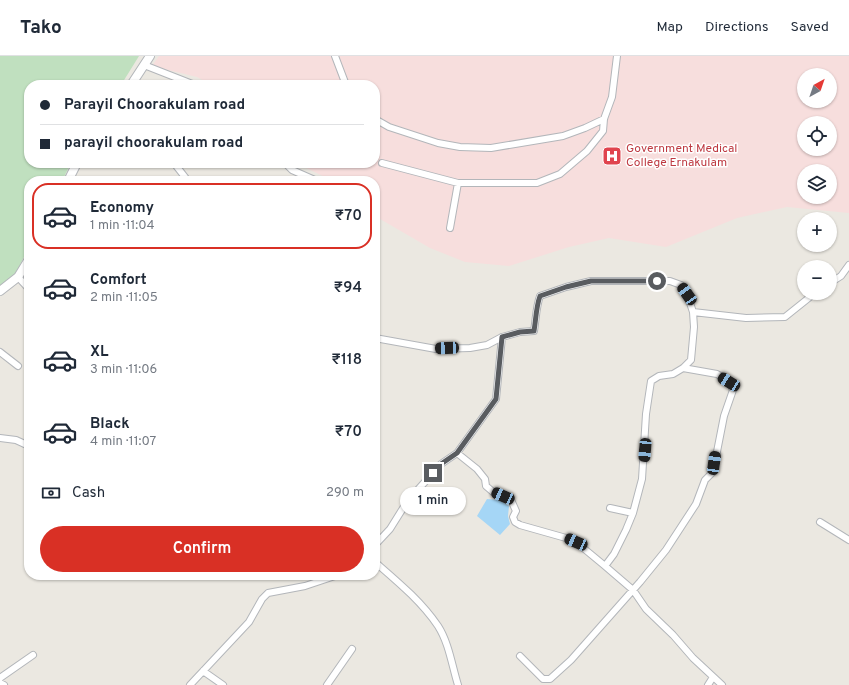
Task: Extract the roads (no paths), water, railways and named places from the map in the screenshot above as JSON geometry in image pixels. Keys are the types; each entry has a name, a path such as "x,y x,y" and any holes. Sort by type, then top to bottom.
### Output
{"street":[{"path":"134,80 150,56"},
{"path":"335,56 344,80"},
{"path":"382,163 458,182 537,183 560,174 587,152 603,131 604,119 612,97 618,56"},
{"path":"144,65 182,80"},
{"path":"380,121 389,127 415,137 438,143 460,147 492,148 564,136 604,119"},
{"path":"178,168 184,176"},
{"path":"290,168 306,176"},
{"path":"450,228 458,182"},
{"path":"837,279 842,276 849,265"},
{"path":"0,291 18,277 24,267"},
{"path":"18,277 24,284"},
{"path":"380,339 436,349 470,348 487,345 502,337 520,332 534,331 537,316 536,306 540,296 566,287 591,281 670,281 681,285 687,294 693,312 694,327 691,360 683,368 673,374 659,376 651,381 646,414 642,479 633,513 620,544 605,566"},
{"path":"693,312 746,318 786,317 807,300"},
{"path":"380,539 414,494 441,464 457,453 496,399 502,337"},
{"path":"0,352 18,366"},
{"path":"520,656 543,679 550,679 570,660 633,590 666,550 696,504 705,480 713,472 724,416 733,390 729,382 717,374 683,368"},
{"path":"0,438 16,440 24,444"},
{"path":"457,453 477,468 485,479 486,486 493,492 512,502 516,511 513,516 515,522 520,525 576,542 633,590 646,609 673,635 693,658 722,685"},
{"path":"610,508 633,513"},
{"path":"820,522 849,540"},
{"path":"380,566 411,594 438,627 446,644 458,685"},
{"path":"190,685 249,622 262,599 268,593 305,586 323,580"},
{"path":"327,685 352,649"},
{"path":"0,678 33,655"},
{"path":"203,671 223,685"},
{"path":"708,685 713,677"},
{"path":"0,683 4,685"}],"water":[{"path":"487,499 500,500 509,506 508,516 510,524 500,535 477,516"}],"place":[{"name":"Government Medical College Ernakulam","path":"612,156"}]}
